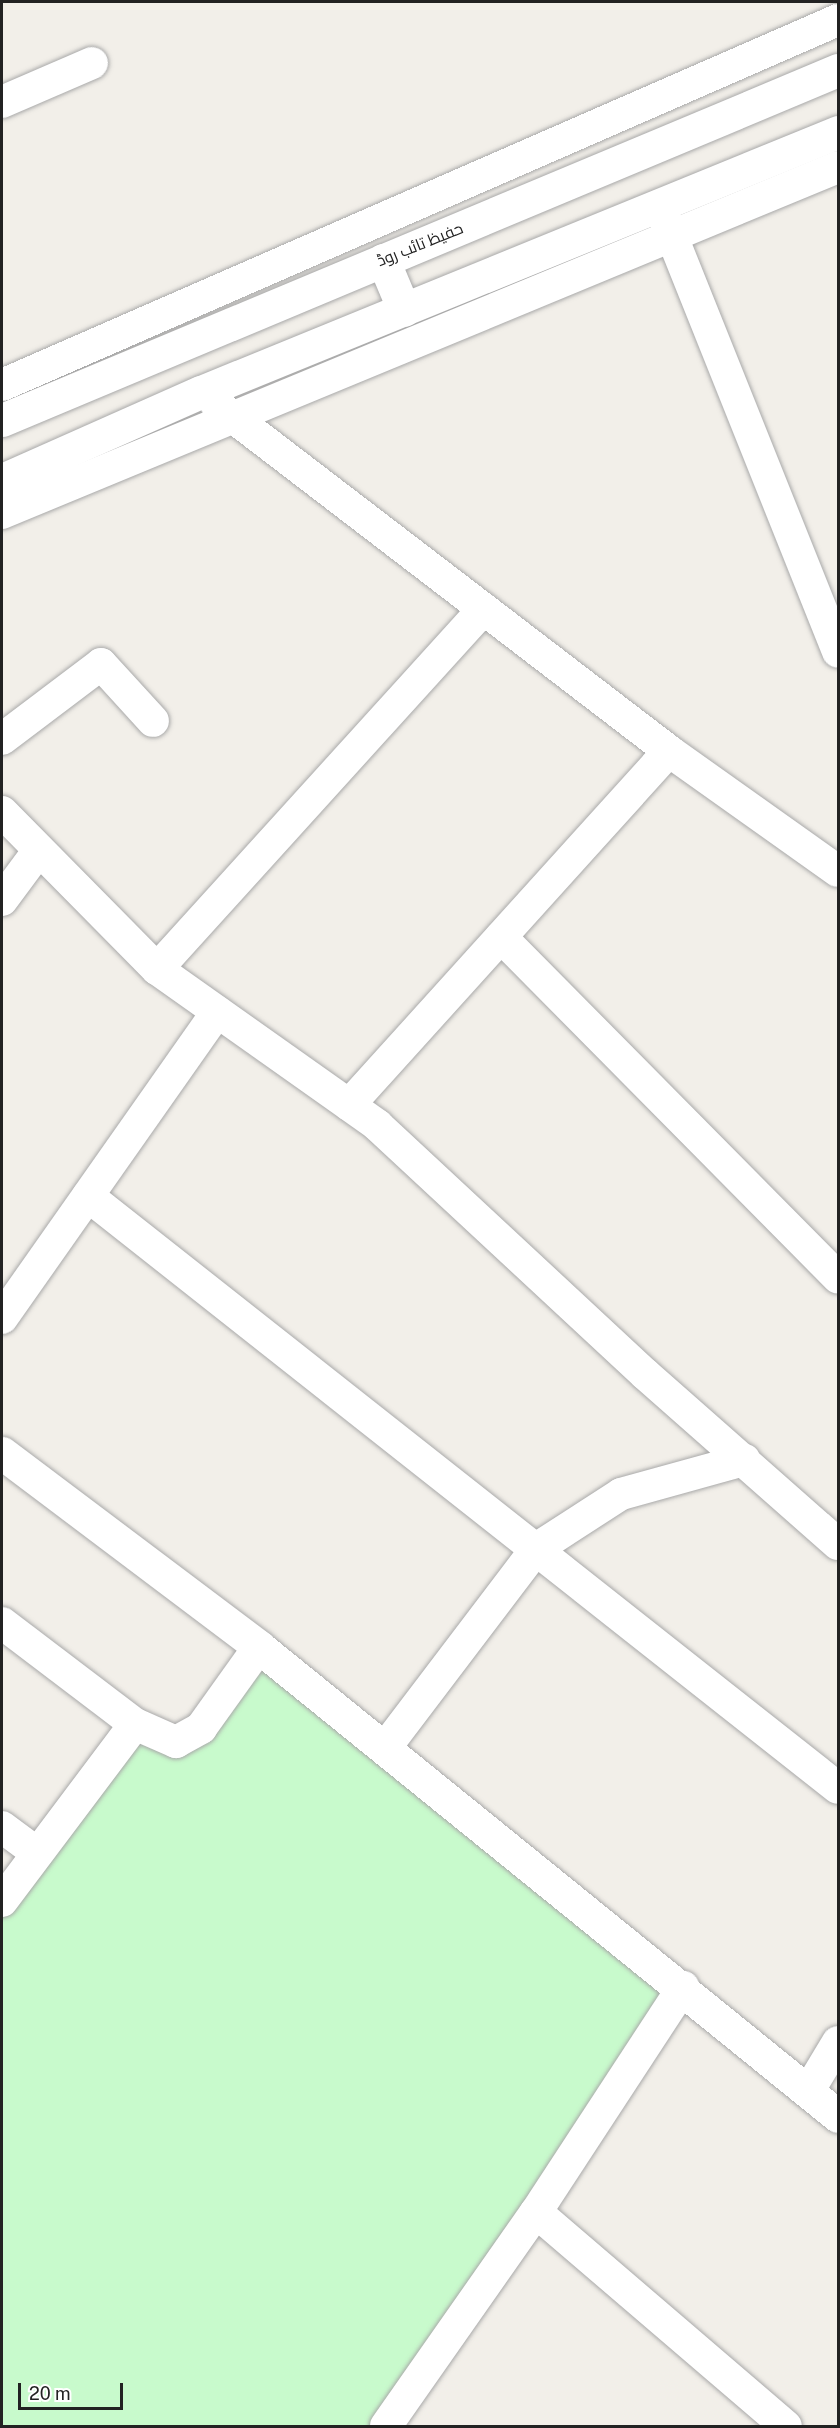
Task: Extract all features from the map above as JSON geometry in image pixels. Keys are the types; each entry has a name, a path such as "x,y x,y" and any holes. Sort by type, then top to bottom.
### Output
{"street":[{"path":"2,385 838,20"},
{"path":"2,102 92,63"},
{"name":"حفیظ تائب روڈ","path":"2,420 838,69"},
{"path":"2,480 201,392 660,207 838,132"},
{"path":"2,513 230,415 673,237 838,167"},
{"path":"660,207 838,652"},
{"path":"383,260 404,310"},
{"path":"201,392 669,751 838,871"},
{"path":"157,969 484,609"},
{"path":"2,739 101,664 153,721"},
{"path":"349,1105 669,751"},
{"path":"2,812 157,969 377,1125 838,1544"},
{"path":"2,900 39,850"},
{"path":"501,937 838,1277"},
{"path":"2,1318 217,1012"},
{"path":"88,1196 838,1788"},
{"path":"2,1453 259,1647 683,1987 838,2116"},
{"path":"385,1748 536,1549 621,1494 744,1460"},
{"path":"2,1623 135,1724 176,1742 201,1728 259,1647"},
{"path":"2,1901 135,1724"},
{"path":"2,1827 37,1853"},
{"path":"386,2427 536,2212 683,1987"},
{"path":"809,2090 838,2042"},
{"path":"536,2212 786,2427"}],"green space":[{"path":"259,1647 683,1987 386,2426 2,2426 2,1900 135,1724 176,1741"}]}
